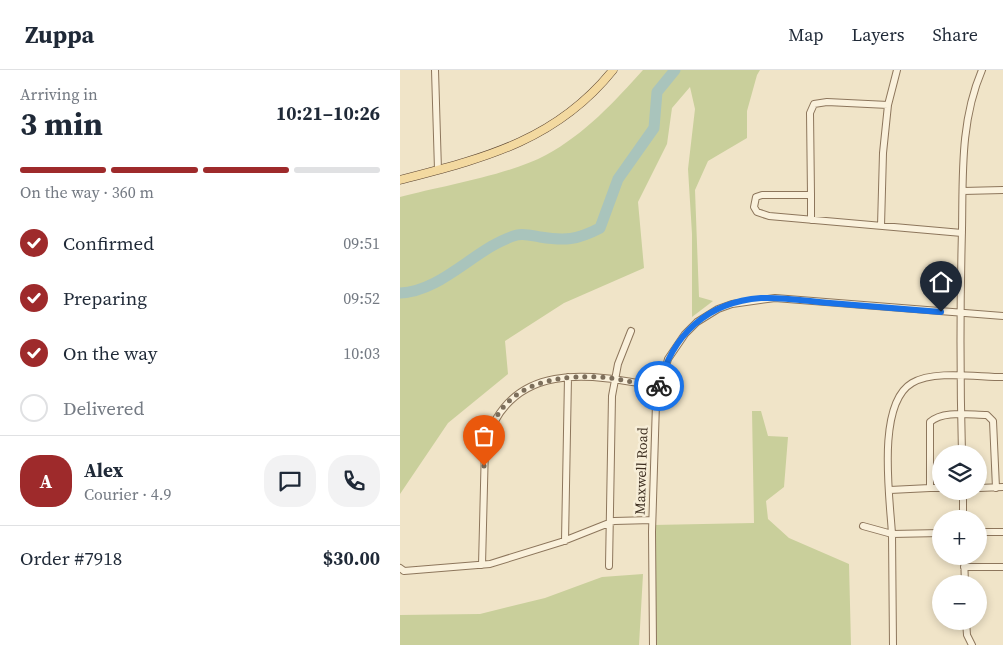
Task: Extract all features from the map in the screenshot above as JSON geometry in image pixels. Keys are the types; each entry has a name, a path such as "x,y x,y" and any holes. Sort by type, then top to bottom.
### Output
{"main road":[{"path":"400,180 508,149 549,127 596,92 613,70"}],"street":[{"path":"434,70 438,170"},
{"path":"881,226 883,153 888,105 897,70"},
{"path":"962,445 960,314 963,143 971,96 982,70"},
{"path":"811,220 811,107 814,104 827,102 888,105"},
{"path":"962,191 1003,190"},
{"path":"811,195 762,195 756,197 753,202 754,207 762,214 962,233"},
{"name":"Maxwell Road","path":"653,645 653,451 659,387 668,359 685,334 697,322 712,312 739,302 775,298 1003,316"},
{"path":"608,566 611,409 615,379 623,349 631,331"},
{"path":"894,645 889,445 891,414 898,397 911,384 933,376 1003,377"},
{"path":"482,565 485,446 489,432 511,400 525,388 544,380 568,377 615,379 659,387"},
{"path":"565,541 568,377"},
{"path":"890,490 930,488 930,422 935,418 943,416 961,415 987,415 993,421 999,487"},
{"path":"400,568 404,571 482,565 565,541 609,523 630,520 652,520"},
{"path":"863,526 892,534 932,533"},
{"path":"987,532 1003,532"},
{"path":"964,575 964,567 1003,567"},
{"path":"967,630 972,645"}],"green space":[{"path":"643,70 760,70 747,111 747,138 708,161 695,190 699,297 713,301 692,317 692,234 688,169 695,109 690,87 672,108 667,144 638,202 644,268 564,303 505,341 508,374 448,423 400,494 400,197 495,174 546,155 586,127"},
{"path":"752,411 761,411 768,436 788,437 784,487 766,501 768,519 789,538 849,564 851,645 649,645 653,525 754,523"},
{"path":"643,574 639,645 400,645 400,615 480,614 545,598 602,577"}],"waterway":[{"path":"400,293 415,291 430,285 488,249 517,235 526,234 557,239 571,238 600,228 618,179 654,128 657,92 675,70"}],"way so far":[{"path":"484,466 485,446 489,432 498,416 511,400 525,388 544,380 563,377 599,377 659,386"}],"route":[{"path":"659,386 662,373 674,348 697,322 718,309 746,300 775,298 941,312"}]}
